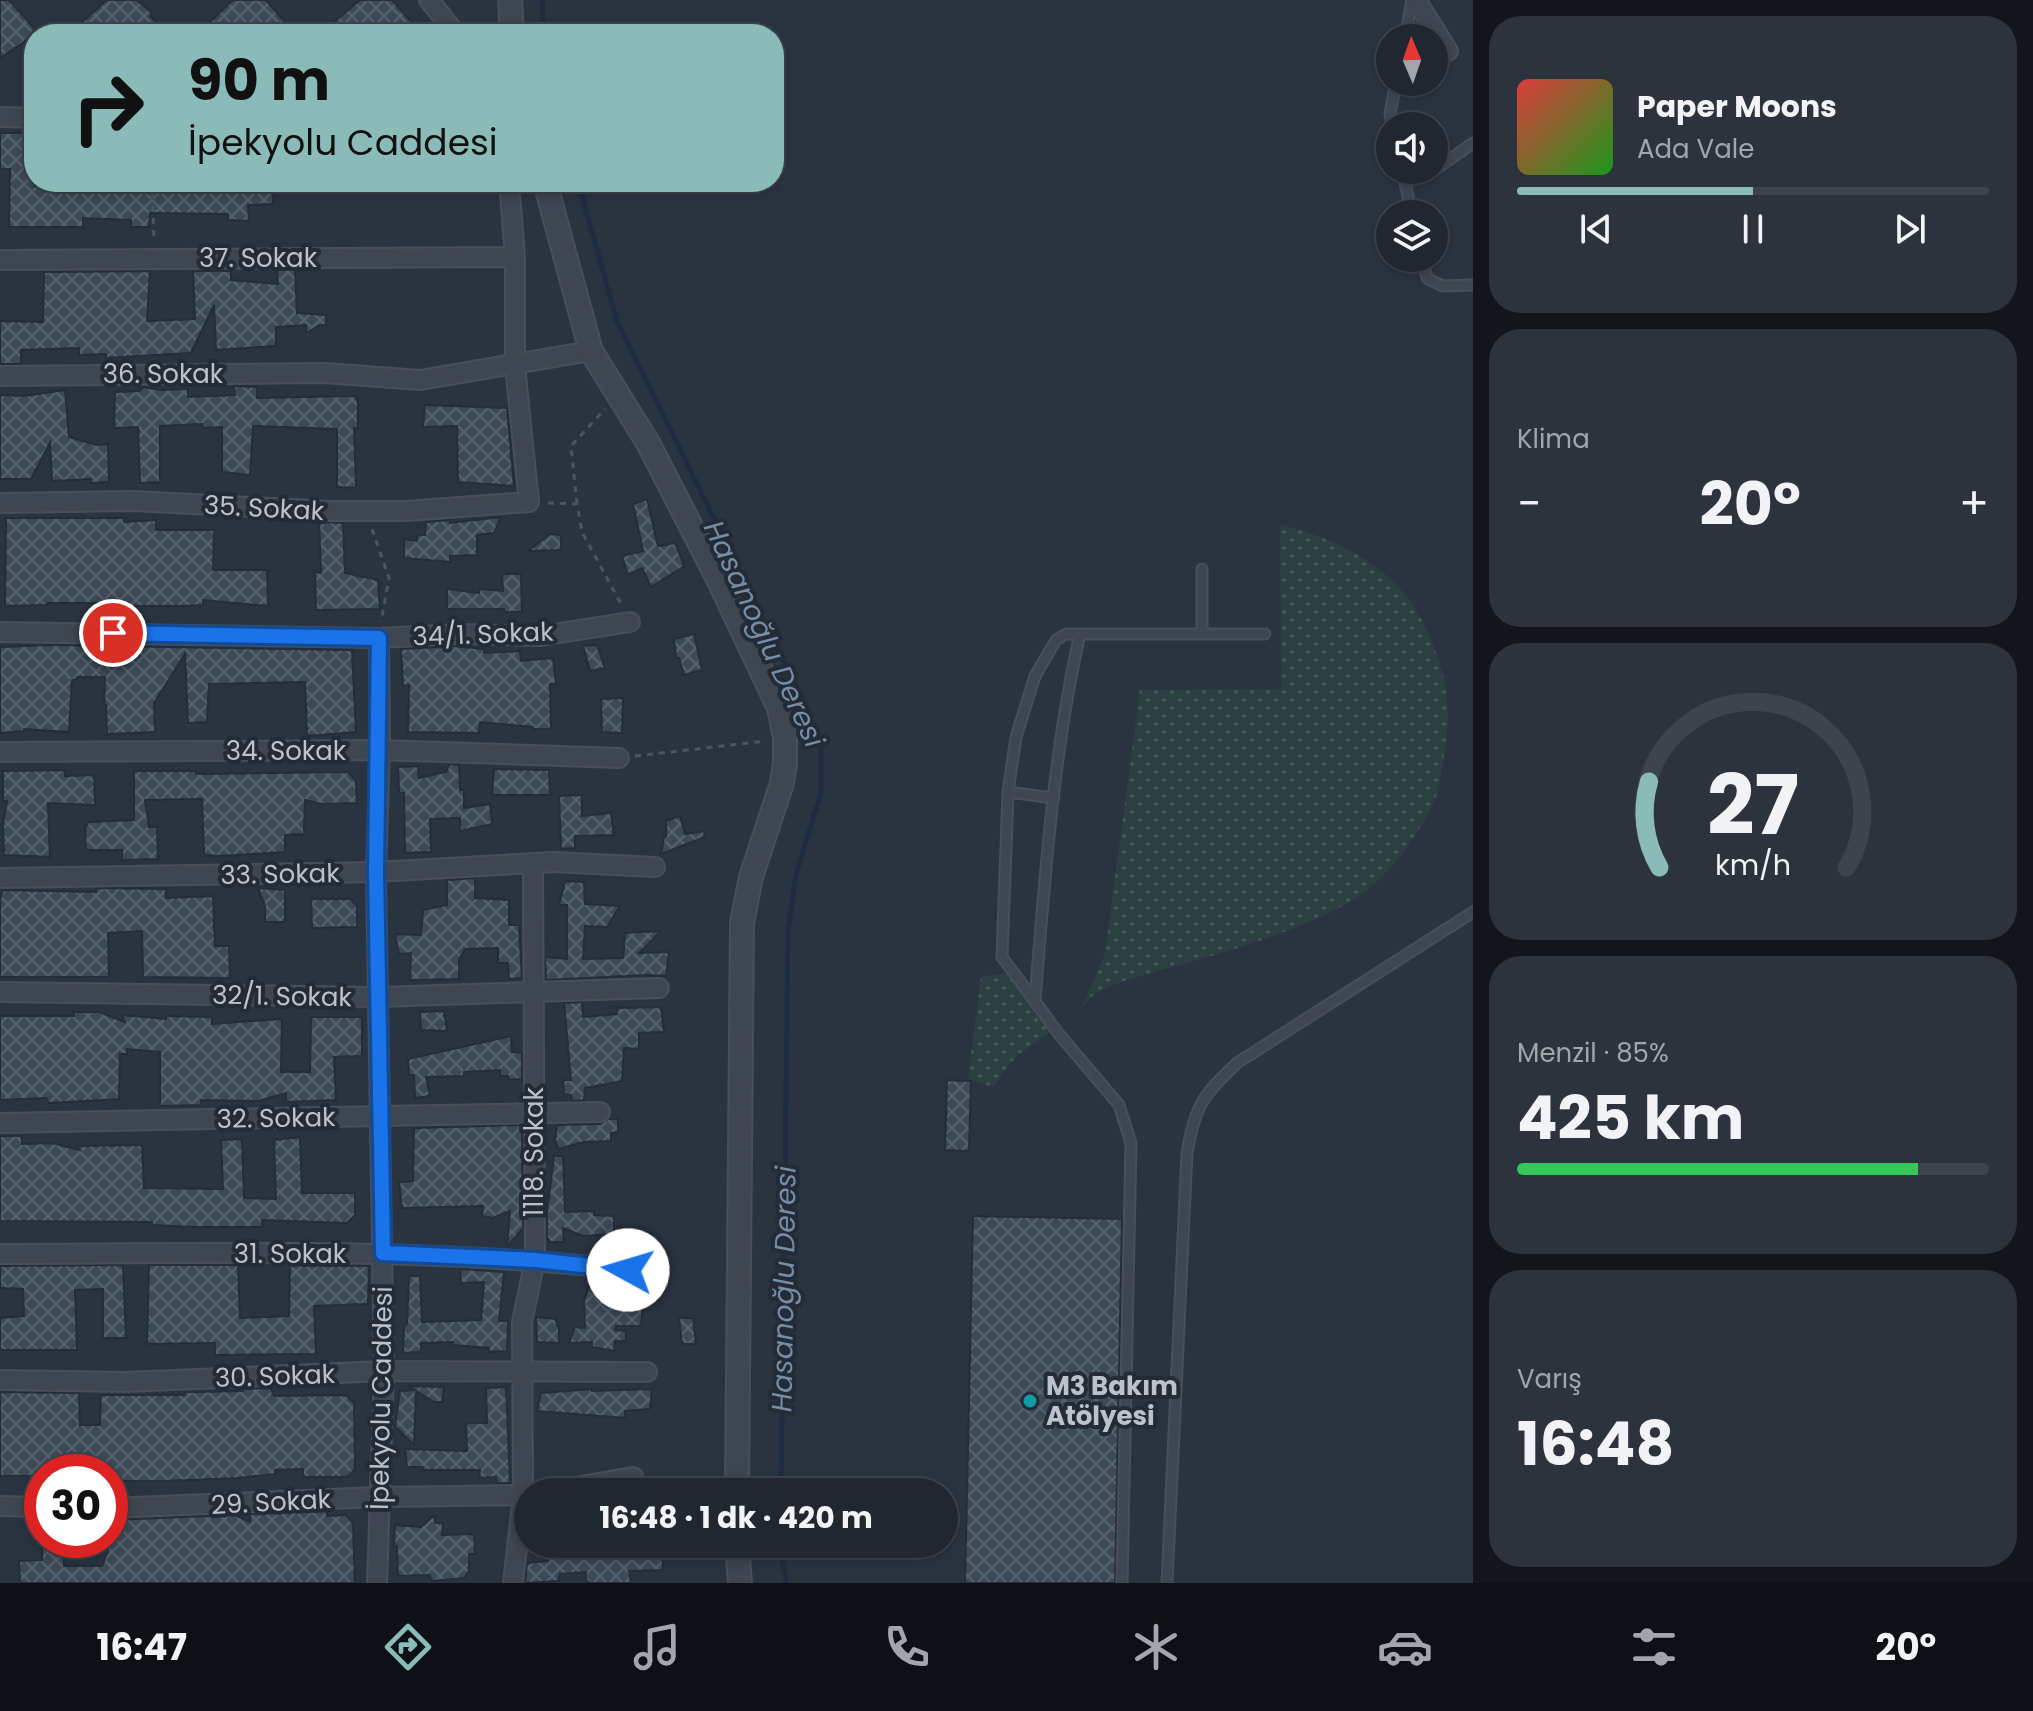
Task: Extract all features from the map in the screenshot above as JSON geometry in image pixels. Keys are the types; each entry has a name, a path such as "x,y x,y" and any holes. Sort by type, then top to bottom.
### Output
{"street":[{"path":"429,0 448,24"},
{"path":"510,0 511,24"},
{"path":"1414,0 1430,24"},
{"path":"0,117 24,118"},
{"path":"510,192 515,257 515,366 529,502"},
{"path":"548,192 591,351 648,443 718,579 779,708 785,738 782,783 751,877 742,923 737,1478"},
{"name":"37. Sokak","path":"0,260 515,257"},
{"name":"36. Sokak","path":"0,376 325,373 420,380 591,351"},
{"name":"35. Sokak","path":"0,503 133,501 406,511 529,502"},
{"name":"34/1. Sokak","path":"0,632 379,638 460,634 540,636 630,622"},
{"name":"İpekyolu Caddesi","path":"377,1583 384,1371 376,872 380,750 379,638"},
{"name":"34. Sokak","path":"0,752 380,750 619,758"},
{"name":"33. Sokak","path":"0,878 376,872 533,863 655,867"},
{"name":"1118. Sokak","path":"525,1478 522,1322 535,1260 533,863"},
{"name":"32/1. Sokak","path":"0,992 378,997 659,988"},
{"name":"32. Sokak","path":"0,1123 600,1112"},
{"name":"31. Sokak","path":"0,1254 383,1253 535,1260 628,1270"},
{"name":"30. Sokak","path":"0,1380 125,1382 384,1371 647,1372"},
{"path":"627,1478 633,1477"},
{"name":"29. Sokak","path":"128,1507 514,1495"},
{"path":"0,1506 24,1507"},
{"name":"1118. Sokak","path":"513,1583 517,1558"},
{"path":"738,1558 740,1583"}],"lane":[{"path":"1408,24 1414,0"},
{"path":"1448,160 1473,143"},
{"path":"1426,272 1427,278 1442,286 1473,285"},
{"path":"1202,569 1202,634"},
{"path":"1122,1583 1131,1143 1119,1105 1059,1034 1002,957 1008,792 1016,737 1035,676 1056,640 1066,634 1265,634"},
{"path":"1035,1000 1054,798 1069,681 1080,634"},
{"path":"1008,792 1054,798"},
{"path":"1167,1583 1187,1153 1193,1119 1206,1092 1237,1063 1473,912"}],"path":[{"path":"152,192 155,258"},
{"path":"618,395 571,446 582,532 630,622"},
{"path":"529,502 577,504"},
{"path":"367,511 389,578 379,638"},
{"path":"619,758 785,738"}],"green space":[{"path":"1280,525 1320,537 1359,556 1393,582 1419,615 1443,673 1448,710 1445,750 1435,799 1398,859 1374,884 1348,903 1258,941 1121,982 1099,992 1083,1005 1105,954 1140,690 1281,689"},
{"path":"1007,973 1054,1030 1016,1056 993,1087 968,1079 981,977"}],"building":[{"path":"0,0 9,0 31,24 24,24 24,42 0,58"},
{"path":"107,0 137,0 152,13 150,16 158,24 82,24"},
{"path":"233,0 266,0 286,24 212,24 210,22"},
{"path":"360,0 392,0 413,24 338,24 335,21"},
{"path":"0,133 24,133 24,192 274,192 273,204 248,205 249,221 228,220 228,214 150,213 149,227 131,227 131,220 83,218 83,227 9,227 10,169 0,169"},
{"path":"277,270 295,270 297,313 326,315 326,325 306,333 306,325 276,327 276,346 216,350 214,305 191,353 106,358 106,354 79,355 79,348 21,350 21,364 0,364 0,321 43,322 44,272 150,271 147,321 195,319 193,271 231,271 231,280 278,284"},
{"path":"234,386 257,387 257,398 354,396 358,401 358,428 354,428 356,488 337,487 337,429 253,426 250,475 222,472 222,427 203,428 202,424 160,426 160,482 140,483 138,427 114,428 115,392 139,391 143,387 188,389 188,397 235,395"},
{"path":"65,390 69,437 96,445 108,444 109,482 91,483 91,479 52,481 50,443 31,479 0,479 0,395 24,396"},
{"path":"425,405 507,408 514,486 458,482 457,426 423,427"},
{"path":"647,499 658,546 675,543 683,562 683,567 651,587 642,568 628,575 622,556 643,551 633,504"},
{"path":"501,517 494,533 477,535 477,555 450,556 450,562 404,558 404,539 417,541 417,535 425,535 426,522 450,520 450,523"},
{"path":"6,518 124,518 124,522 156,520 156,530 214,530 213,570 267,570 268,606 203,600 203,605 185,606 47,603 5,606"},
{"path":"319,522 343,523 345,573 378,580 380,609 316,610 315,572 321,573"},
{"path":"550,534 561,535 561,550 528,551"},
{"path":"502,574 521,574 522,612 447,609 447,589 479,593 480,589 503,591"},
{"path":"694,634 702,670 684,675 679,658 676,658 674,639"},
{"path":"49,645 352,650 356,732 307,736 305,682 209,684 207,722 188,723 185,654 154,703 155,732 107,734 105,677 77,677 72,680 69,732 24,729 0,733 0,647"},
{"path":"597,645 605,668 590,671 583,646"},
{"path":"454,646 484,649 484,653 520,651 521,661 553,658 556,684 550,684 551,729 480,722 479,733 408,732 409,685 403,686 401,649"},
{"path":"623,698 622,733 602,732 601,699"},
{"path":"450,764 459,765 464,808 490,804 492,824 460,831 460,818 430,819 431,852 405,853 404,793 399,793 398,767 418,766 419,778 446,772"},
{"path":"494,769 549,770 550,795 492,795"},
{"path":"65,770 65,776 94,775 95,805 48,803 50,857 4,855 3,825 7,801 3,801 3,771"},
{"path":"134,771 196,771 196,774 348,772 356,782 357,803 321,804 305,800 304,834 285,835 285,852 220,856 204,855 202,799 145,800 149,827 157,827 158,859 122,860 122,850 86,850 85,828 89,822 134,820"},
{"path":"582,795 582,816 611,813 614,835 575,836 575,848 561,849 559,796"},
{"path":"680,816 685,834 704,831 705,837 661,854 666,821"},
{"path":"475,878 475,898 509,900 509,925 519,925 522,978 509,979 508,963 498,963 498,948 465,949 459,960 459,979 410,980 411,953 399,954 395,934 421,935 423,910 447,905 447,880"},
{"path":"565,881 584,882 585,904 620,906 607,927 585,926 583,959 623,958 625,933 661,931 639,953 669,952 666,976 546,980 545,957 567,959 567,905 559,905"},
{"path":"96,888 166,889 166,898 213,896 215,946 229,946 230,978 143,977 142,931 108,933 109,977 0,977 0,899 3,890 96,892"},
{"path":"258,888 285,890 285,922 265,922 265,906"},
{"path":"311,899 351,899 357,907 357,927 312,928"},
{"path":"582,1002 583,1017 617,1014 617,1008 661,1007 664,1032 639,1033 639,1049 624,1048 622,1081 585,1088 584,1100 572,1101 571,1095 564,1094 563,1080 571,1080 564,1003"},
{"path":"444,1011 447,1031 421,1030 420,1012"},
{"path":"74,1012 99,1012 125,1022 122,1015 166,1019 166,1016 212,1017 212,1024 282,1019 281,1072 310,1072 311,1017 362,1017 362,1056 334,1057 336,1100 286,1102 286,1093 258,1101 201,1100 201,1105 160,1106 160,1052 127,1049 127,1054 120,1054 119,1099 49,1103 46,1098 0,1100 0,1016 74,1016"},
{"path":"511,1036 512,1052 522,1053 522,1079 509,1080 508,1076 500,1076 500,1070 464,1072 464,1076 426,1077 430,1096 415,1098 414,1075 409,1075 408,1059"},
{"path":"947,1080 971,1081 969,1151 945,1150"},
{"path":"609,1119 618,1119 618,1132 611,1133 611,1141 584,1142 558,1149 555,1140 557,1125 600,1124"},
{"path":"522,1125 523,1228 507,1247 510,1211 492,1218 482,1216 483,1206 402,1208 399,1182 413,1181 414,1128"},
{"path":"0,1136 22,1136 22,1144 52,1143 80,1150 77,1146 142,1145 144,1188 223,1189 221,1140 242,1139 244,1198 276,1199 274,1140 300,1137 302,1193 355,1193 355,1215 347,1223 262,1220 262,1227 194,1227 152,1225 152,1222 0,1221"},
{"path":"554,1156 563,1156 565,1212 594,1211 594,1215 614,1216 614,1234 583,1236 563,1228 564,1242 550,1242 547,1237 547,1213"},
{"name":"M3 Bakım Atölyesi","path":"973,1216 1122,1219 1115,1583 965,1583"},
{"path":"123,1265 126,1338 103,1338 103,1289 75,1290 77,1350 0,1350 0,1318 24,1316 23,1289 0,1288 0,1266"},
{"path":"149,1265 238,1265 240,1318 289,1316 290,1265 369,1266 368,1304 314,1306 316,1354 215,1355 215,1343 147,1344"},
{"path":"460,1269 504,1272 499,1321 508,1321 507,1351 489,1352 489,1348 453,1345 453,1342 421,1343 421,1352 403,1353 409,1276 420,1276 422,1322 481,1320 484,1282 461,1283"},
{"path":"634,1281 634,1287 655,1286 655,1302 643,1303 641,1326 616,1326 615,1330 626,1331 626,1341 615,1341 614,1351 592,1347 592,1342 569,1343 575,1327 585,1328 584,1300 589,1287"},
{"path":"536,1317 556,1319 559,1343 537,1342"},
{"path":"679,1318 693,1318 696,1344 682,1344"},
{"path":"408,1386 444,1387 442,1402 434,1402 416,1391 414,1445 395,1426 400,1391 415,1390"},
{"path":"506,1387 510,1483 497,1483 496,1477 479,1478 480,1470 407,1467 405,1449 467,1451 466,1423 487,1423 486,1388"},
{"path":"270,1388 274,1396 346,1395 354,1403 355,1469 347,1477 303,1477 303,1469 275,1470 275,1474 238,1478 128,1481 128,1454 24,1454 24,1476 0,1476 0,1392 79,1393 80,1425 100,1425 101,1395 185,1395 185,1392"},
{"path":"652,1389 650,1409 625,1411 625,1418 537,1411 541,1393"},
{"path":"327,1511 327,1516 346,1515 353,1523 355,1583 20,1583 19,1561 64,1558 64,1566 102,1566 105,1558 128,1558 128,1519 235,1515 250,1522 250,1514"},
{"path":"434,1515 435,1523 443,1523 442,1535 474,1534 475,1554 469,1554 469,1571 464,1578 432,1581 429,1575 398,1576 395,1525 421,1527"},
{"path":"548,1558 662,1558 663,1570 629,1571 631,1583 590,1583 586,1580 586,1572 560,1574 558,1581 525,1583 527,1563 548,1561"}],"waterway":[{"name":"Hasanoğlu Deresi","path":"542,0 543,24"},
{"name":"Hasanoğlu Deresi","path":"581,192 617,321 805,704 821,746 821,793 796,874 788,931 781,1478"},
{"name":"Hasanoğlu Deresi","path":"782,1558 786,1583"}],"place":[{"name":"M3 Bakım Atölyesi","path":"1030,1401"}],"route":[{"path":"113,633 379,638 380,750 376,872 383,1253 535,1260 628,1270"}]}
